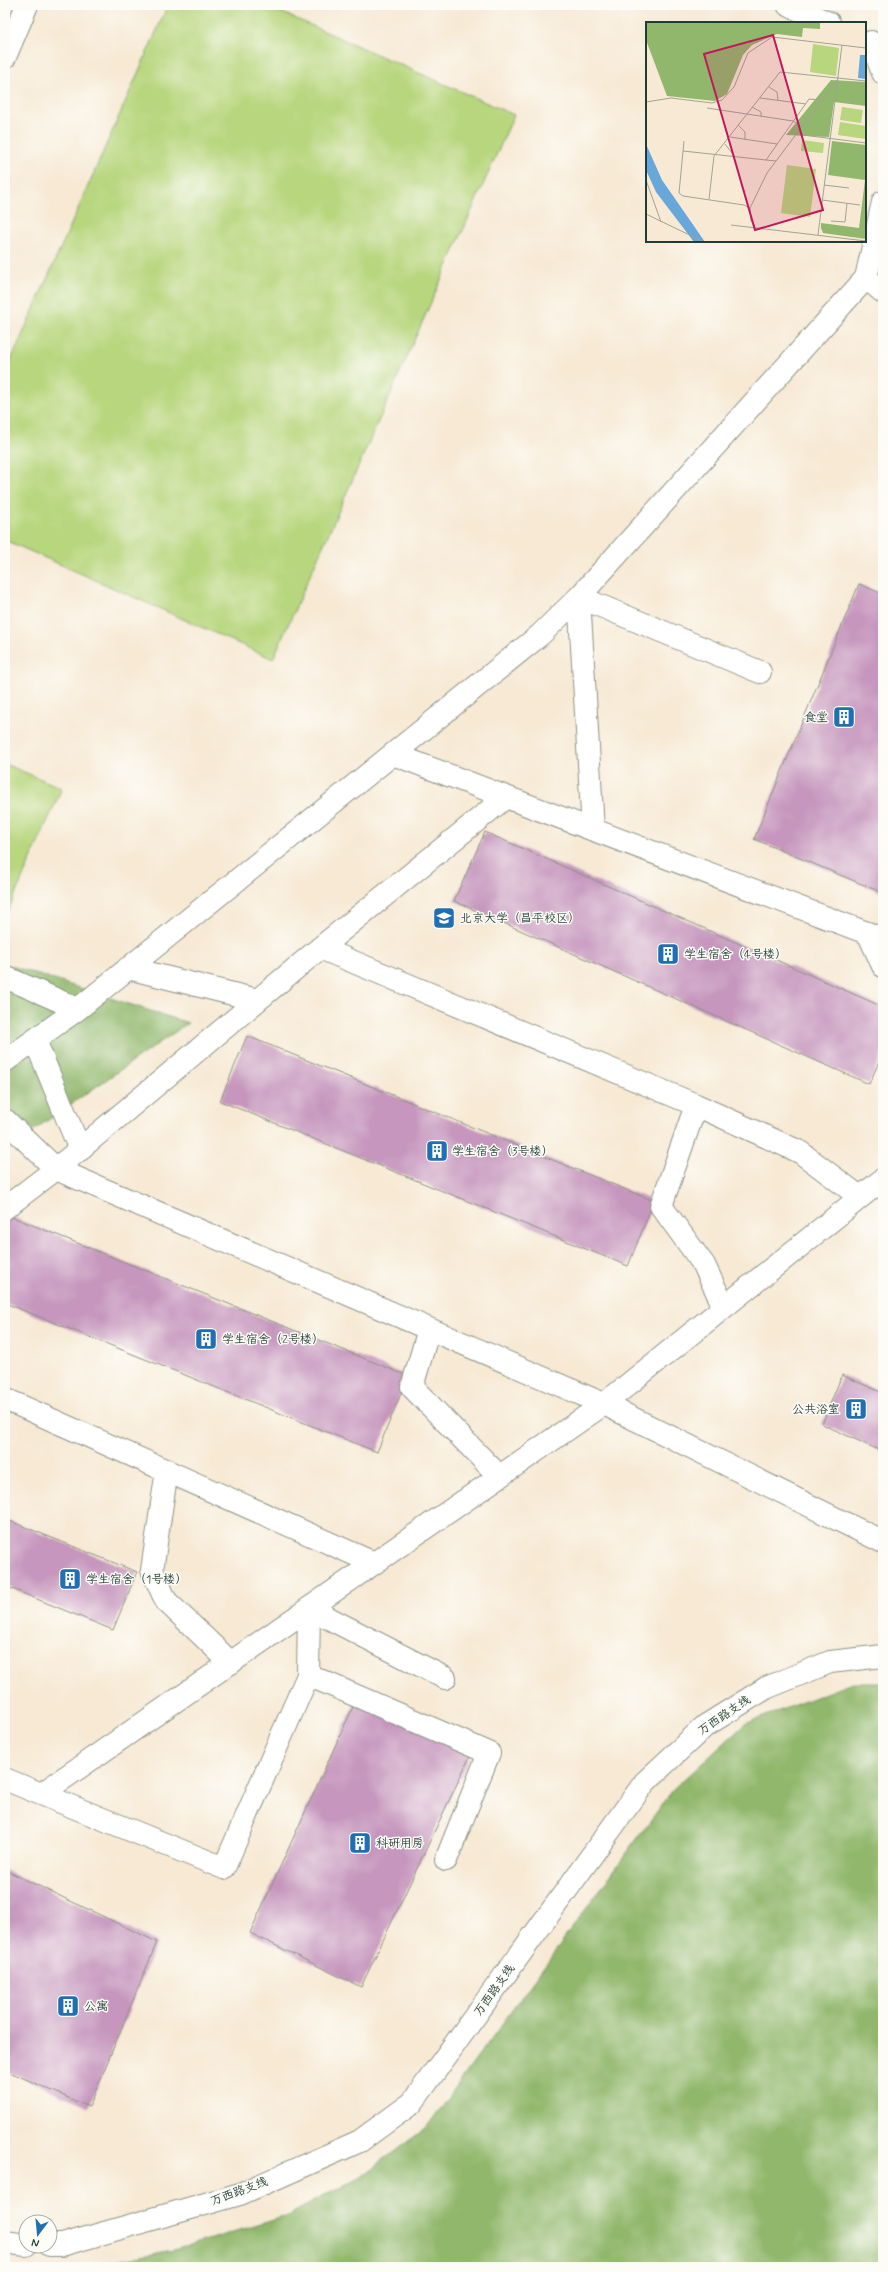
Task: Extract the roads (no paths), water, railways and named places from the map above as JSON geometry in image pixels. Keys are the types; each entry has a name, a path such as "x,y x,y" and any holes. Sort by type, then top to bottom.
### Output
{"street":[{"path":"5,57 28,5"},
{"path":"788,5 827,22"},
{"path":"873,43 883,73"},
{"path":"5,1061 78,1009 540,635 579,597 866,278 883,202"},
{"path":"866,278 883,292"},
{"path":"579,597 760,672"},
{"path":"579,597 593,830"},
{"path":"393,754 875,936 883,966"},
{"path":"5,1208 56,1170 257,1000 506,797"},
{"path":"320,948 696,1104 800,1152 860,1197"},
{"path":"128,968 257,1000"},
{"path":"5,977 78,1009"},
{"path":"35,1040 80,1150"},
{"path":"696,1104 661,1206 704,1265 724,1307"},
{"path":"5,1120 56,1170 604,1404 883,1542"},
{"path":"41,1794 604,1404 883,1179"},
{"path":"429,1329 412,1387 499,1476"},
{"path":"5,1399 374,1563"},
{"path":"167,1470 152,1570 166,1601 230,1663"},
{"path":"5,1779 224,1868 308,1675 309,1608"},
{"path":"309,1608 445,1678"},
{"name":"万西路支线","path":"58,2245 240,2194 366,2137 412,2103 644,1782 699,1731 766,1688 830,1662 883,1656"},
{"path":"308,1675 489,1753 446,1860"},
{"path":"5,2242 18,2244"}],"place":[{"name":"食堂","path":"844,717"},
{"name":"北京大学（昌平校区）","path":"444,918"},
{"name":"学生宿舍（4号楼）","path":"668,954"},
{"name":"学生宿舍（3号楼）","path":"437,1151"},
{"name":"学生宿舍（2号楼）","path":"206,1339"},
{"name":"公共浴室","path":"856,1409"},
{"name":"学生宿舍（1号楼）","path":"70,1579"},
{"name":"科研用房","path":"360,1843"},
{"name":"公寓","path":"68,2006"}]}
